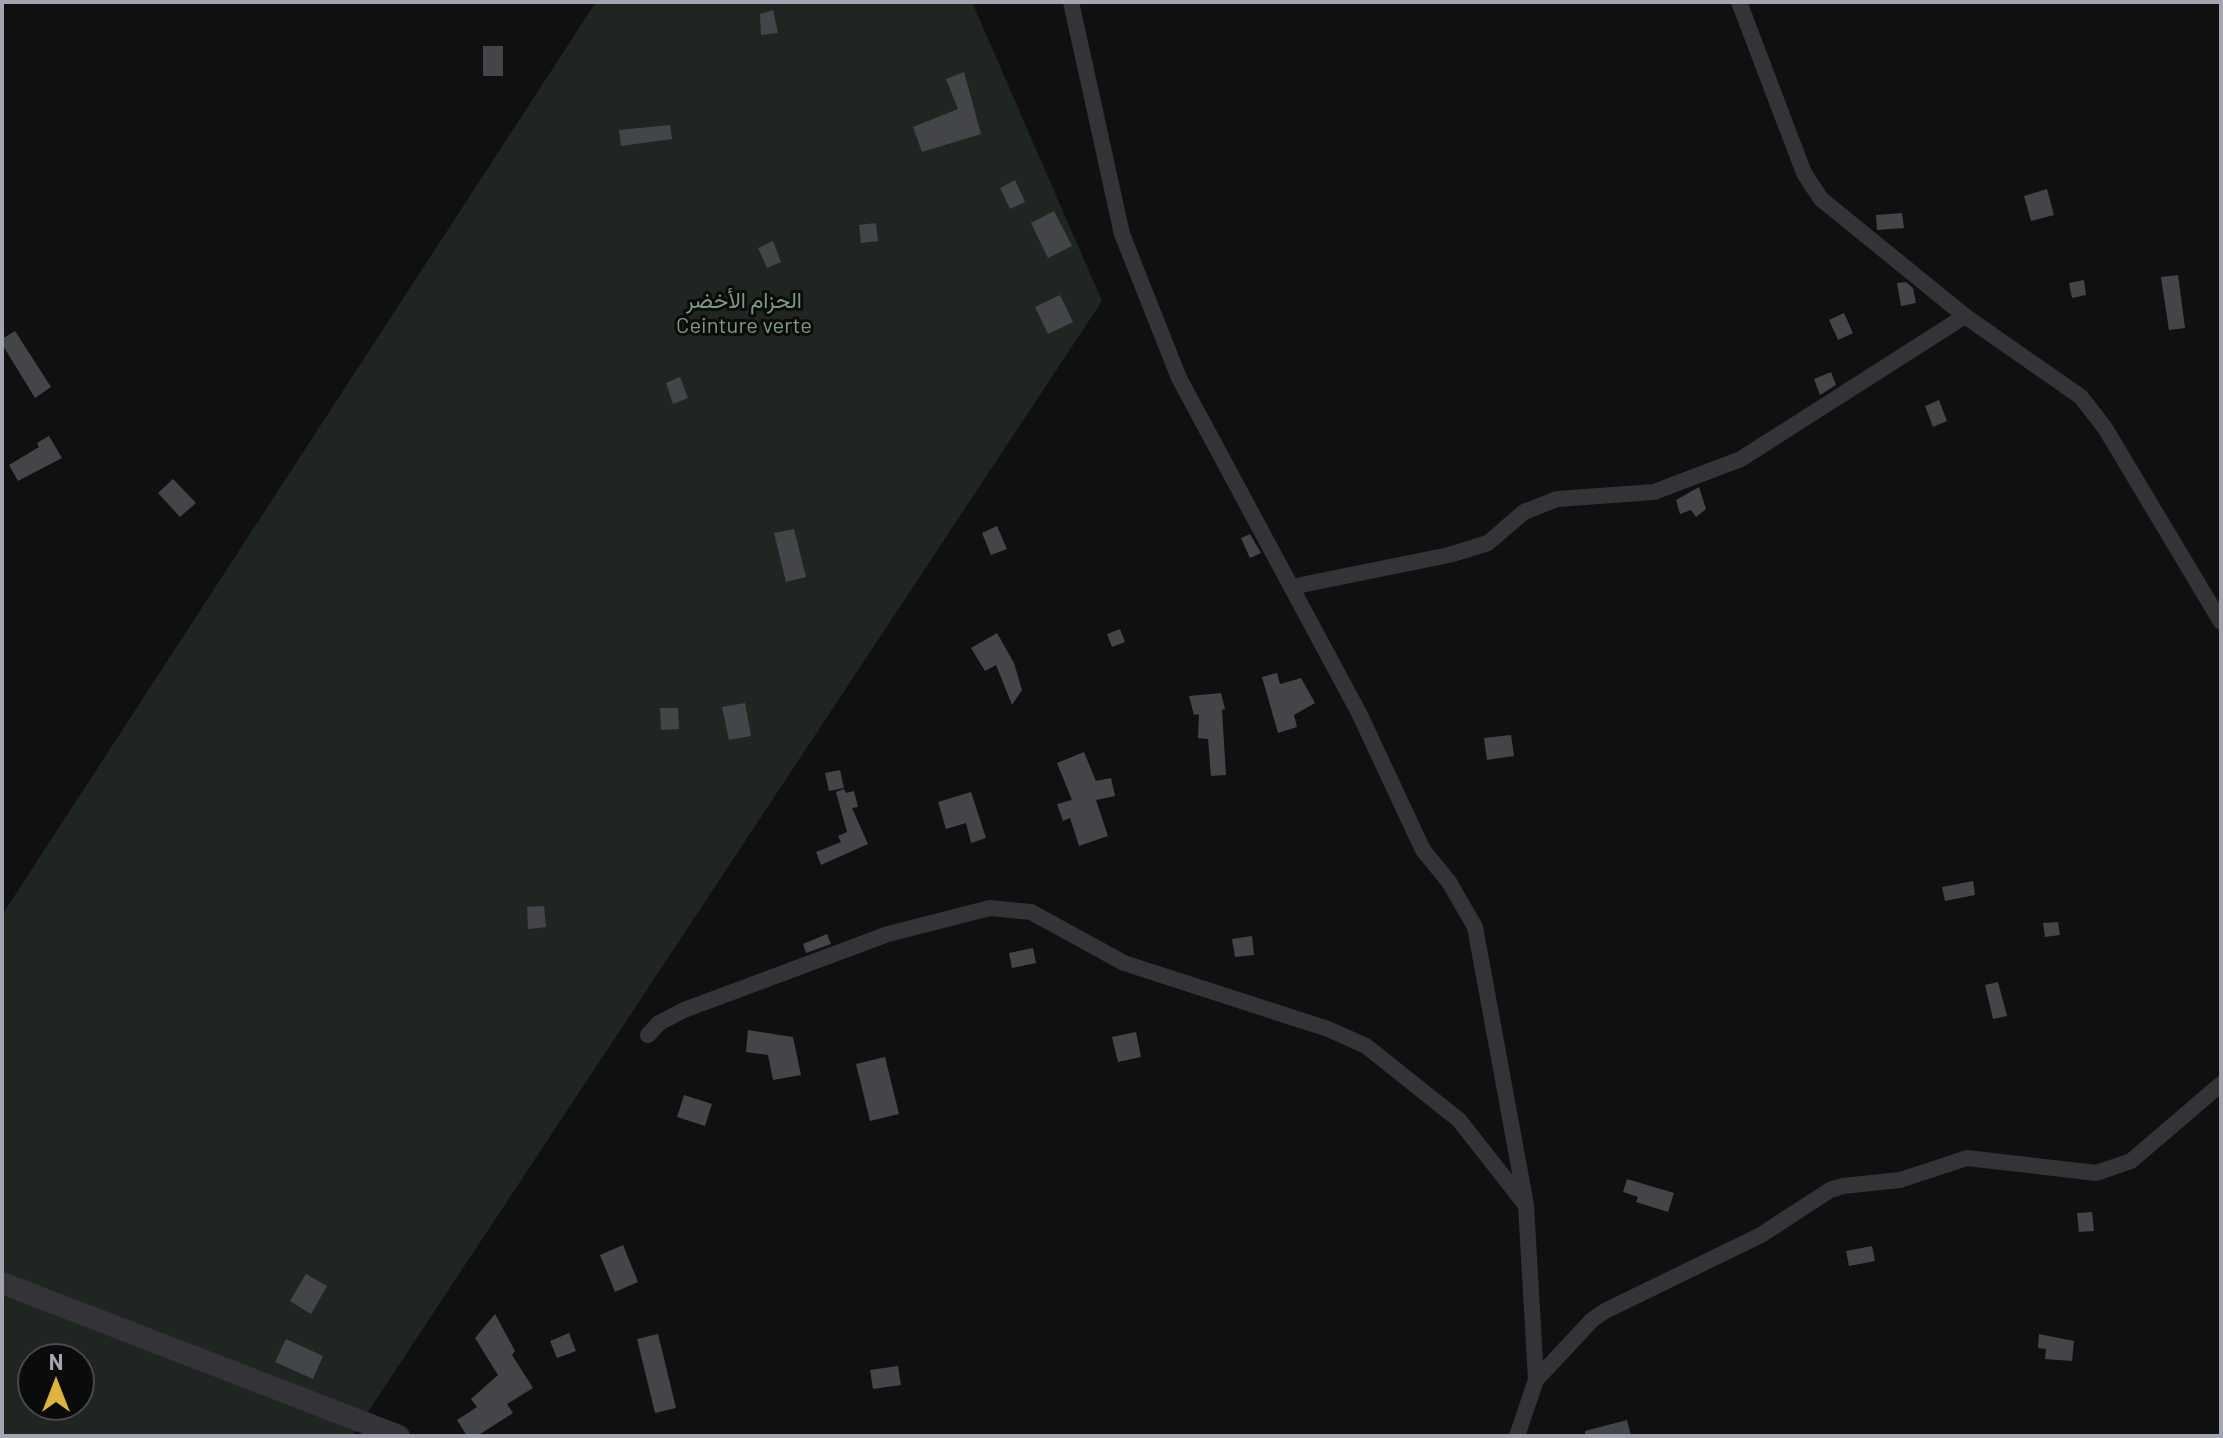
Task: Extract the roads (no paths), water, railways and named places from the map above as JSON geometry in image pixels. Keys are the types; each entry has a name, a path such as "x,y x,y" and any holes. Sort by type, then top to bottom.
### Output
{"street":[{"path":"1071,2 1122,234 1179,378 1359,713 1423,850 1449,882 1475,927 1526,1205 1536,1380 1517,1436"},
{"path":"1739,2 1804,173 1821,199 1965,316 2081,397 2105,428 2221,622"},
{"path":"1291,587 1449,555 1488,543 1524,512 1557,499 1654,492 1741,459 1965,316"},
{"path":"648,1035 659,1023 684,1010 888,934 990,908 1031,912 1124,963 1328,1029 1366,1046 1459,1120 1526,1205"},
{"path":"1536,1380 1592,1320 1605,1311 1761,1235 1830,1190 1900,1180 1967,1158 2096,1173 2131,1161 2221,1084"},
{"path":"2,1283 399,1436"}],"park label":[{"name":"الحزام الأخضر Ceinture verte","path":"744,312"}]}
